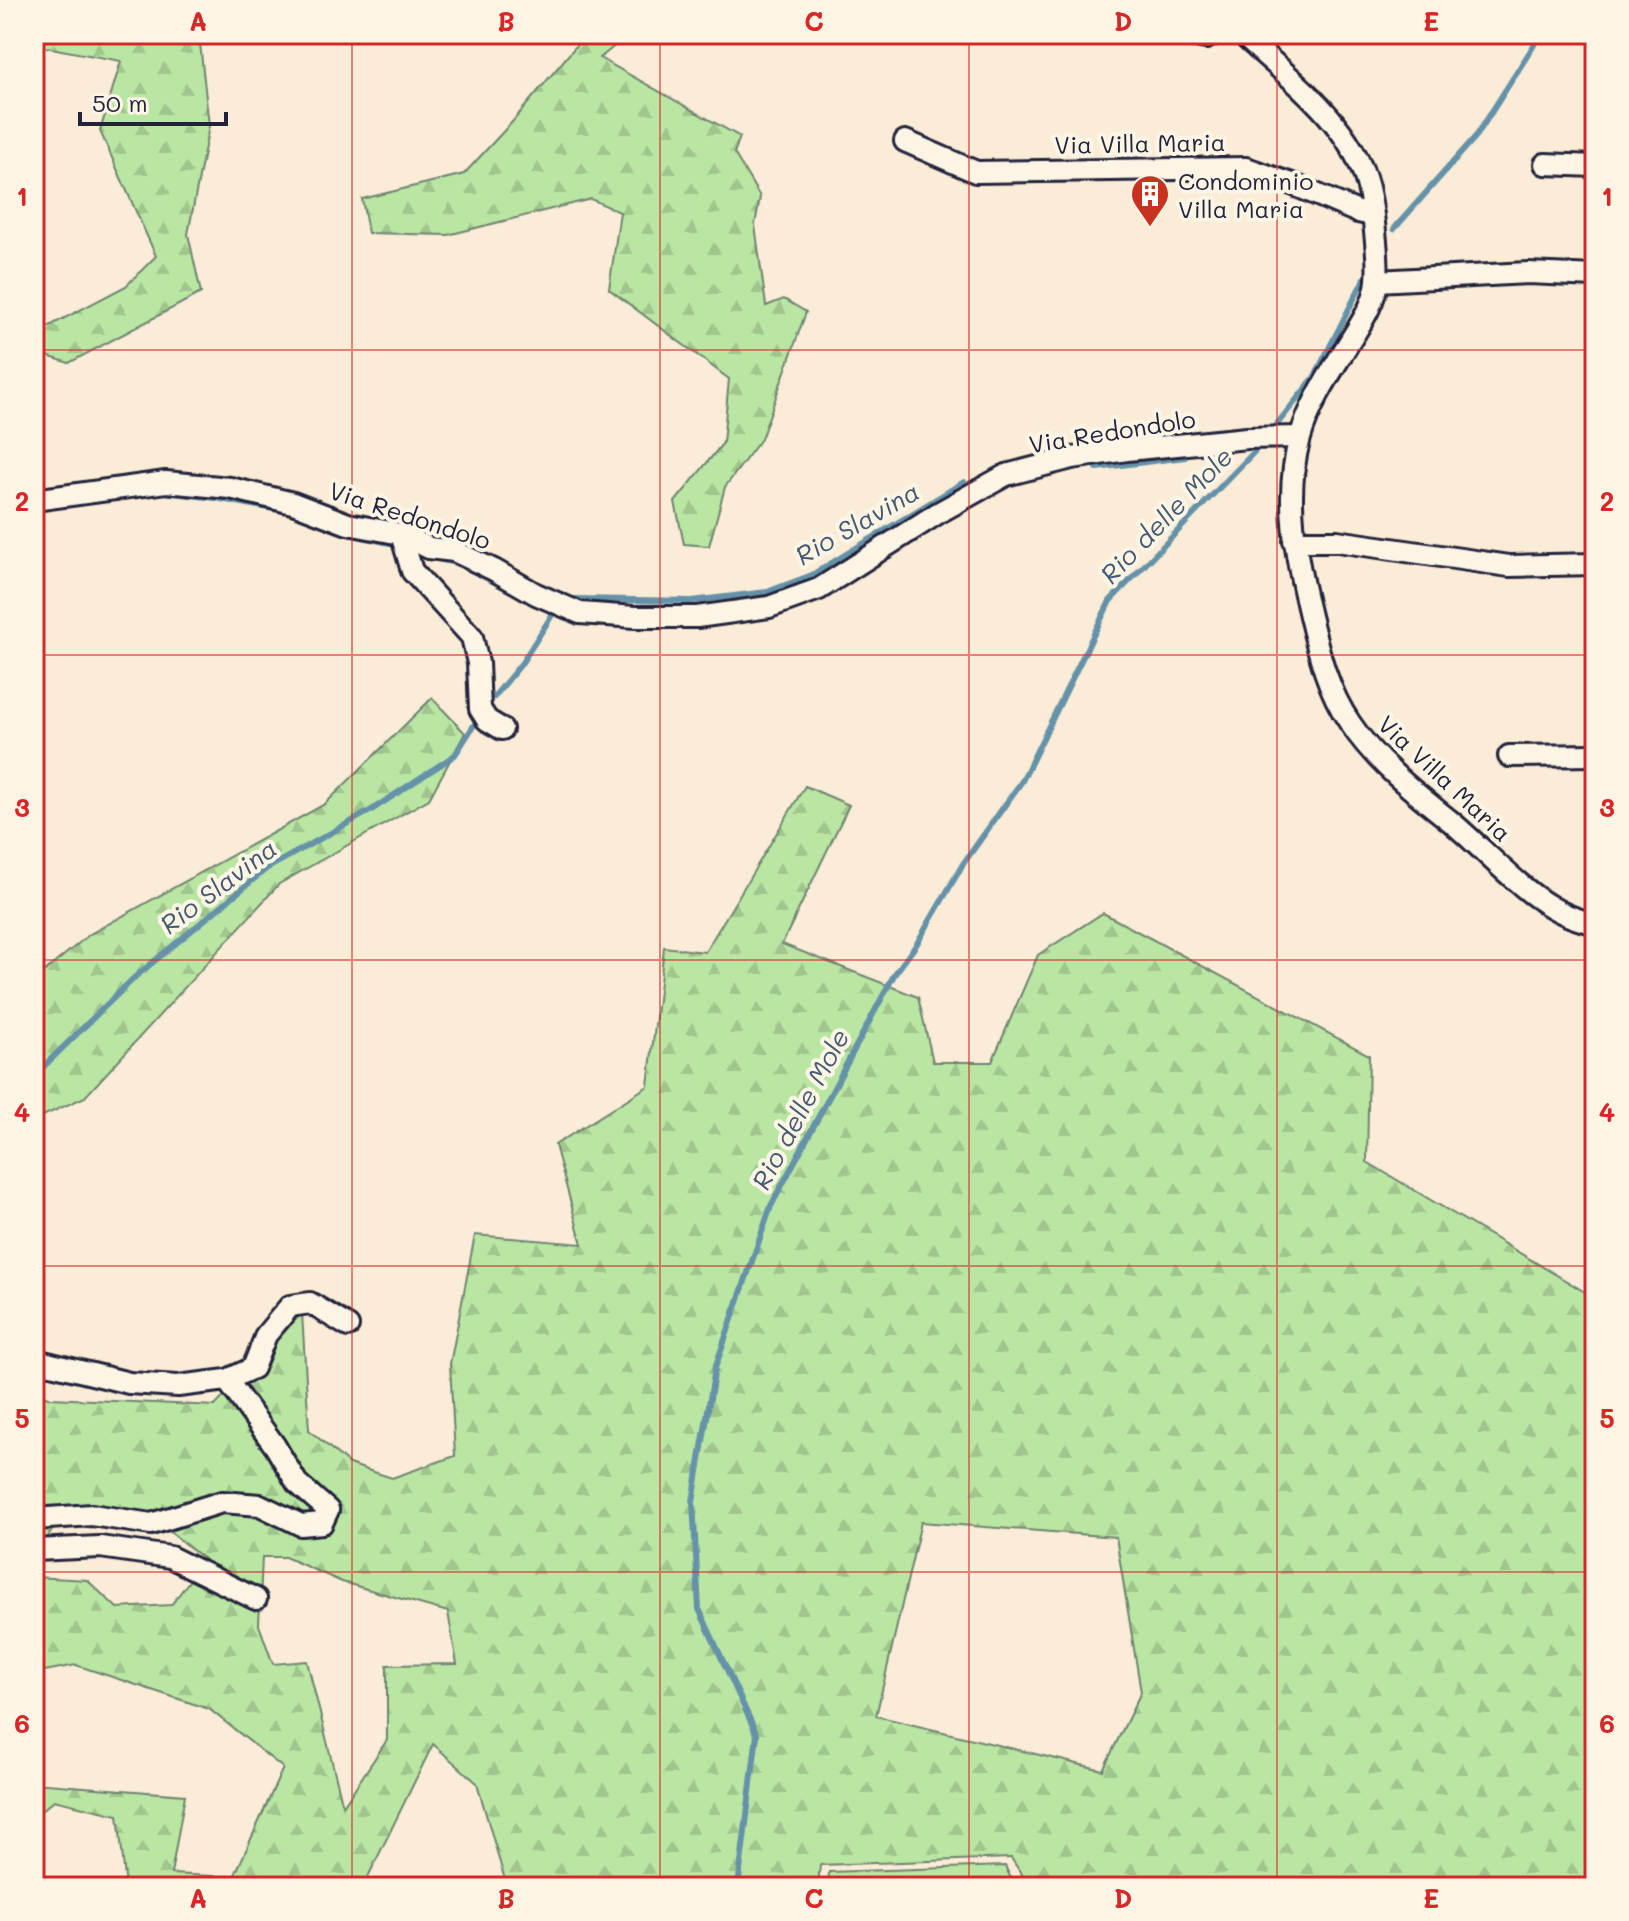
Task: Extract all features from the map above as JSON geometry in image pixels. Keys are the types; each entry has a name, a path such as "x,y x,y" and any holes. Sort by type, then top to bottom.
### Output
{"street":[{"path":"1187,34 1206,38 1214,34"},
{"name":"Via Villa Maria","path":"1242,34 1325,113 1354,149 1364,172 1372,215 1377,281 1363,320 1317,396 1300,437 1292,477 1294,541 1322,666 1350,724 1386,765 1469,836 1519,884 1564,913 1580,921 1595,923"},
{"name":"Via Villa Maria","path":"905,141 976,172 1246,168 1372,215"},
{"path":"1545,164 1595,166"},
{"path":"1377,281 1528,273 1595,276"},
{"name":"Via Redondolo","path":"34,500 166,482 230,488 281,500 348,524 401,534 429,548 454,551 580,613 635,617 712,616 769,607 819,589 938,513 1006,475 1072,458 1127,450 1247,438 1300,437"},
{"path":"401,534 412,571 472,637 478,663 480,709 487,720 502,729"},
{"path":"1294,541 1337,541 1509,566 1595,564"},
{"path":"1509,756 1595,755"},
{"path":"34,1354 39,1361 129,1383 178,1386 227,1380 253,1368 266,1335 290,1306 310,1303 348,1326"},
{"path":"34,1519 92,1515 151,1524 222,1502 260,1505 301,1525 322,1523 328,1510 297,1483 275,1446 227,1380"},
{"path":"34,1550 100,1547 170,1557 256,1599"}],"green space":[{"path":"34,34 199,34 209,126 188,234 201,293 69,363 34,352 34,334 126,286 156,256 100,131 121,61 34,45"},
{"path":"589,34 629,34 600,58 740,137 734,153 760,197 755,225 766,306 784,299 806,312 761,439 725,487 709,546 684,544 675,502 723,443 729,379 609,289 620,212 591,199 448,235 368,233 362,199 464,174"},
{"path":"432,698 465,733 429,799 279,884 85,1097 34,1120 34,980 90,934 325,804"},
{"path":"805,786 849,805 782,944 918,997 933,1062 992,1062 1038,955 1103,913 1369,1055 1367,1162 1595,1298 1595,1887 1030,1887 1011,1858 820,1865 818,1887 507,1887 477,1783 433,1744 363,1887 126,1887 118,1815 54,1800 34,1817 34,1783 185,1795 171,1874 234,1877 283,1768 209,1709 76,1665 34,1673 34,1577 87,1580 117,1608 171,1605 205,1560 145,1512 67,1505 34,1561 34,1392 51,1398 215,1406 302,1313 309,1430 349,1464 392,1478 455,1456 450,1364 475,1235 582,1244 555,1145 648,1086 664,947 705,952","holes":["921,1522 1116,1537 1141,1692 1103,1770 876,1716","262,1557 285,1557 342,1582 448,1612 457,1664 387,1665 387,1740 343,1806 307,1661 273,1664 259,1625"]},
{"path":"1005,1866 1015,1887 828,1887 829,1872"}],"waterway":[{"name":"Rio delle Mole","path":"1394,229 1477,135 1534,45 1537,34"},
{"name":"Rio delle Mole","path":"1273,429 1314,378 1364,279"},
{"name":"Rio delle Mole","path":"738,1887 757,1735 699,1609 693,1502 715,1368 771,1206 894,975 916,945 963,864 1022,781 1110,601 1256,450"},
{"name":"Rio Slavina","path":"1097,468 1185,457"},
{"name":"Rio Slavina","path":"575,599 692,601 767,592 812,575 964,482"},
{"path":"164,492 284,511"},
{"path":"348,534 390,543"},
{"path":"434,558 460,564 508,589"},
{"name":"Rio Slavina","path":"494,697 521,664 554,612 550,610"},
{"name":"Rio Slavina","path":"34,1070 43,1067 135,977 266,869 370,811 455,755 476,722"}],"place":[{"name":"Condominio Villa Maria","path":"1150,228"}]}
